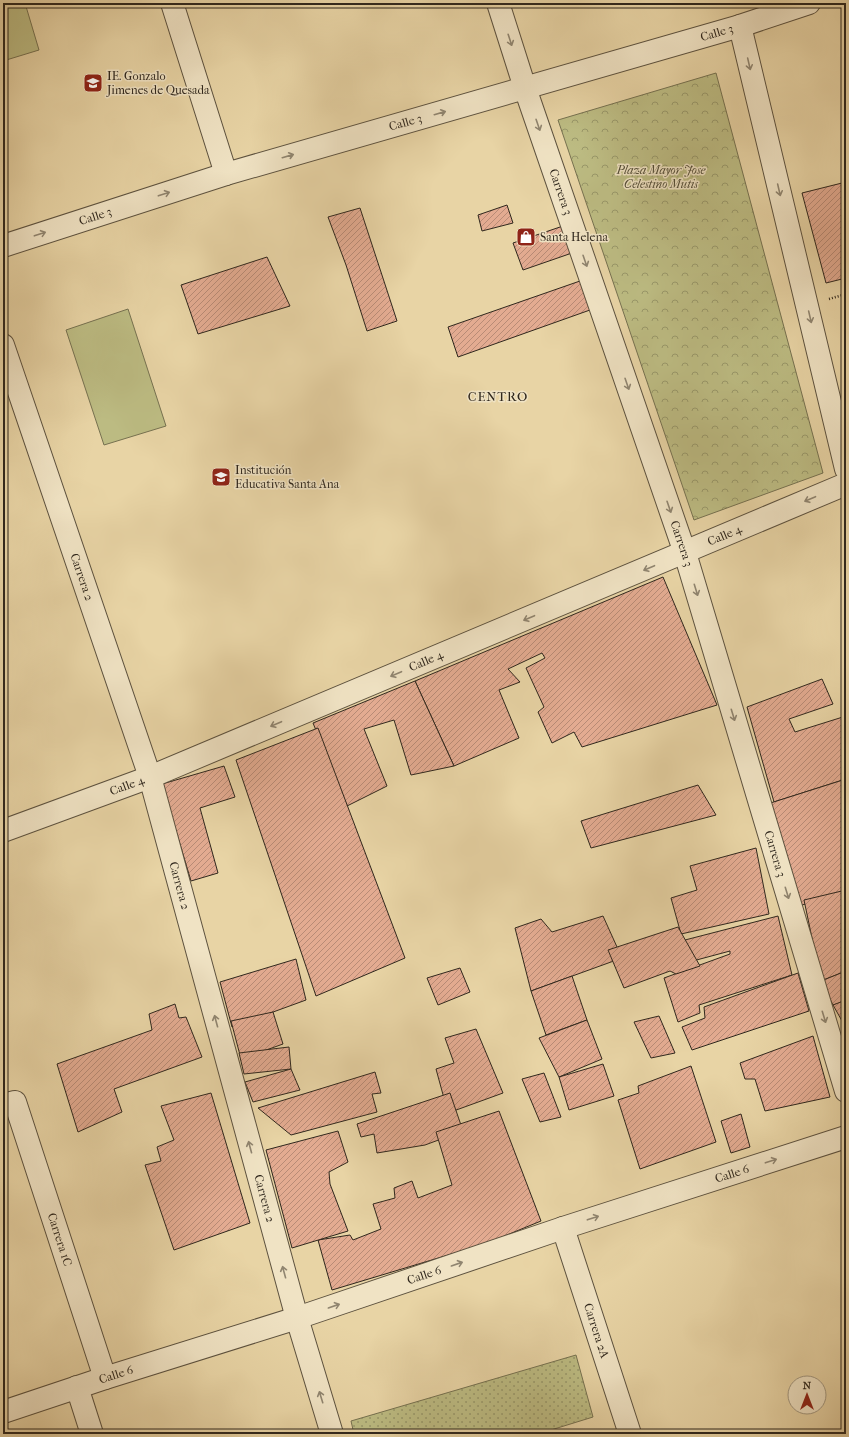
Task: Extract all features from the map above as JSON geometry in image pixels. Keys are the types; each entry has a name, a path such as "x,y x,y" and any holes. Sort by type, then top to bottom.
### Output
{"street":[{"path":"172,3 226,174"},
{"name":"Carrera 3","path":"498,3 525,88 685,553 846,1091"},
{"name":"Calle 3","path":"3,246 226,174 740,26 809,3"},
{"path":"740,26 846,469"},
{"name":"Carrera 2","path":"3,345 150,777 297,1318 332,1434"},
{"name":"Calle 4","path":"3,830 150,777 846,484"},
{"name":"Carrera 1C","path":"9,1103 105,1378"},
{"name":"Calle 6","path":"4,1410 297,1318 563,1228 846,1137"},
{"name":"Carrera 2A","path":"563,1228 630,1434"},
{"path":"77,1387 92,1434"}],"green space":[{"path":"3,3 25,3 39,50 3,61"},
{"name":"Plaza Mayor Jose Celestino Mutis","path":"716,73 823,473 694,520 558,120"},
{"path":"128,309 166,426 104,445 66,330"},
{"path":"576,1355 593,1417 538,1434 354,1434 351,1421"}],"building":[{"path":"846,182 846,278 826,283 802,193"},
{"path":"507,205 513,223 482,231 478,215"},
{"path":"360,208 397,321 367,331 346,265 328,217"},
{"path":"563,226 572,253 523,270 513,243"},
{"path":"267,257 290,306 198,334 181,285"},
{"path":"580,281 590,310 458,357 448,327"},
{"path":"663,577 717,705 582,747 574,732 552,743 538,712 544,707 526,668 545,658 542,653 508,669 520,682 499,690 519,738 454,766 415,681"},
{"path":"822,679 833,704 789,719 795,732 846,716 846,779 774,802 747,707"},
{"path":"415,681 454,766 411,775 394,720 364,729 387,786 347,806 313,723"},
{"path":"318,728 405,958 316,996 236,760"},
{"path":"224,766 235,797 200,808 218,873 191,881 162,784"},
{"path":"846,779 846,893 791,908 761,806"},
{"path":"698,785 716,815 591,848 581,821"},
{"path":"756,848 769,914 681,934 671,898 697,890 690,866"},
{"path":"846,890 846,971 821,981 804,900"},
{"path":"603,916 622,958 531,991 515,928 541,919 552,932"},
{"path":"778,916 792,975 699,1005 700,1013 678,1022 664,978 730,954 730,951 689,962 685,940"},
{"path":"678,927 700,966 676,974 670,971 624,988 608,950"},
{"path":"296,959 306,1000 232,1027 220,982"},
{"path":"460,968 470,992 438,1005 427,978"},
{"path":"846,971 846,1001 833,1005 821,981"},
{"path":"798,973 809,1011 692,1050 682,1027 705,1018 704,1007"},
{"path":"572,976 587,1020 546,1035 531,991"},
{"path":"846,1000 846,1028 833,1005"},
{"path":"175,1004 179,1018 186,1017 202,1057 114,1089 122,1112 78,1132 57,1064 152,1030 149,1014"},
{"path":"273,1012 283,1044 241,1059 231,1021"},
{"path":"659,1016 675,1053 651,1058 634,1022"},
{"path":"587,1020 602,1059 559,1077 539,1038"},
{"path":"476,1029 503,1093 448,1113 436,1069 454,1063 445,1038"},
{"path":"813,1036 830,1097 765,1111 755,1079 745,1079 740,1063"},
{"path":"289,1047 291,1069 244,1074 239,1053"},
{"path":"603,1064 614,1096 569,1110 559,1077"},
{"path":"691,1066 716,1142 640,1169 618,1100 639,1093 638,1086"},
{"path":"291,1069 300,1090 253,1102 245,1082"},
{"path":"375,1072 381,1093 372,1094 377,1112 291,1135 258,1108"},
{"path":"544,1073 561,1117 540,1122 522,1079"},
{"path":"211,1093 250,1223 174,1250 145,1165 161,1161 157,1147 174,1140 161,1106"},
{"path":"450,1093 463,1131 425,1145 377,1153 374,1134 361,1137 357,1124"},
{"path":"499,1111 541,1221 485,1244 332,1290 318,1240 350,1235 353,1240 381,1229 373,1204 395,1198 394,1188 412,1181 418,1198 452,1185 436,1132"},
{"path":"741,1114 750,1147 731,1153 721,1121"},
{"path":"338,1131 348,1162 329,1172 330,1184 348,1231 292,1248 266,1150"}],"place":[{"name":"IE. Gonzalo Jimenes de Quesada","path":"93,83"},
{"name":"Santa Helena","path":"526,237"},
{"name":"Institución Educativa Santa Ana","path":"221,477"}],"district":[{"name":"CENTRO","path":"498,396"}]}
